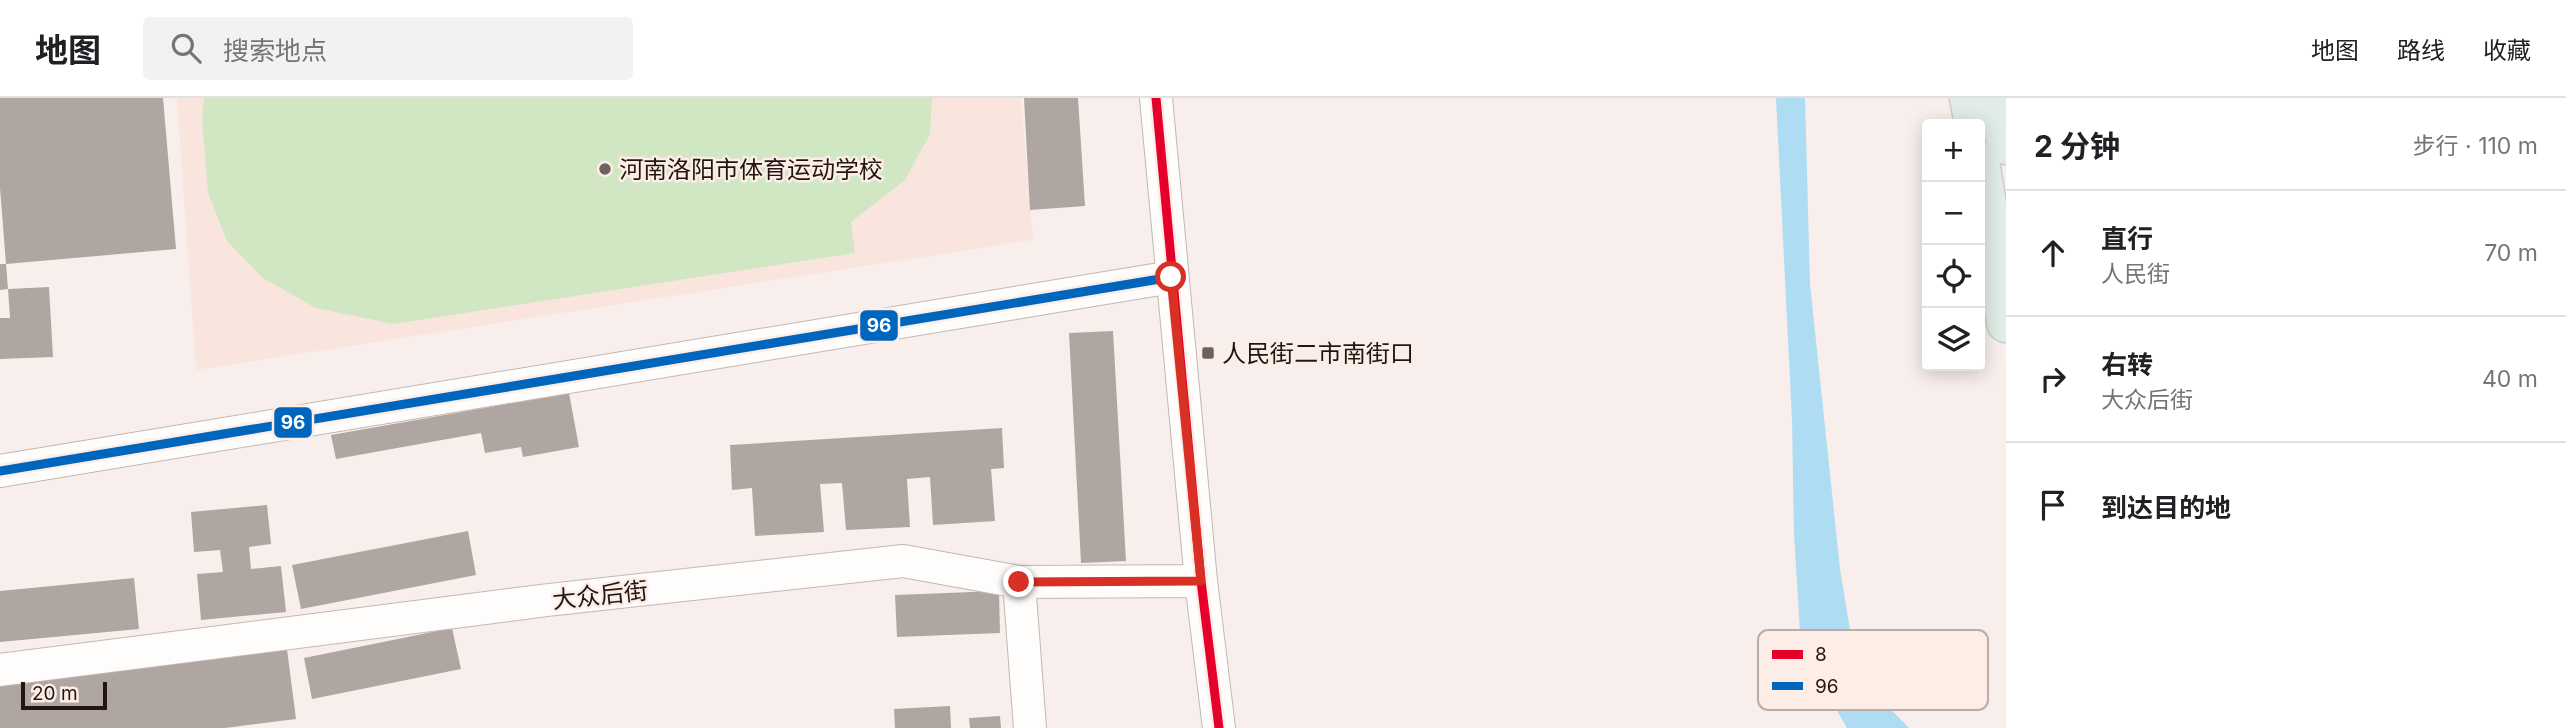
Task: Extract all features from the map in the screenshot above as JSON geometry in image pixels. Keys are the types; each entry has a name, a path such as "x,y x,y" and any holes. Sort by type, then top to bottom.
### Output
{"main road":[{"path":"1969,98 1973,119"},
{"path":"1998,98 2006,145"},
{"path":"1983,182 2006,323"}],"street":[{"path":"1156,98 1201,581 1219,728"},
{"path":"0,471 1171,277"},
{"name":"大众后街","path":"0,670 548,600 903,561 1019,582 1201,581"},
{"path":"1019,582 1030,728"}],"shaded area":[{"name":"河南洛阳市体育运动学校","path":"177,98 1021,98 1033,240 196,370"}],"green space":[{"name":"河南洛阳市体育运动学校","path":"204,98 932,98 930,134 905,180 851,222 855,253 393,324 316,308 263,278 227,241 208,193 202,119"}],"water":[{"path":"1776,98 1805,98 1810,284 1840,569 1850,630 1800,630 1794,533 1792,420"},
{"path":"1837,710 1891,710 1909,728 1847,728"}],"building":[{"path":"0,98 163,98 176,249 6,264 0,188"},
{"path":"1024,98 1078,98 1085,206 1030,210"},
{"path":"0,264 6,264 8,289 0,290"},
{"path":"49,287 53,357 0,359 0,318 10,318 8,289"},
{"path":"1113,331 1126,561 1081,563 1069,333"},
{"path":"569,393 579,447 523,457 521,447 485,453 481,433 336,459 331,435"},
{"path":"1002,428 1004,468 991,469 995,521 933,525 930,477 907,479 910,527 846,530 842,483 820,484 824,532 755,536 752,488 732,490 730,445"},
{"path":"267,505 271,544 249,547 251,569 281,566 286,612 201,620 197,574 223,572 220,550 194,552 191,512"},
{"path":"468,531 476,575 301,609 292,565"},
{"path":"134,578 139,629 0,642 0,591"},
{"path":"999,591 1000,633 897,637 895,595"},
{"path":"452,628 461,669 312,699 304,658"},
{"path":"287,649 296,719 225,728 0,728 0,684"},
{"path":"950,706 951,728 895,728 894,709"},
{"path":"1000,716 1001,728 970,728 969,718"}],"transit line":[{"name":"8","path":"1156,98 1201,581 1219,728"},
{"name":"96","path":"0,471 1172,277"}],"place":[{"name":"河南洛阳市体育运动学校","path":"605,169"},
{"name":"人民街二市南街口","path":"1208,353"}],"route":[{"path":"1019,582 1201,581 1171,277"}]}
